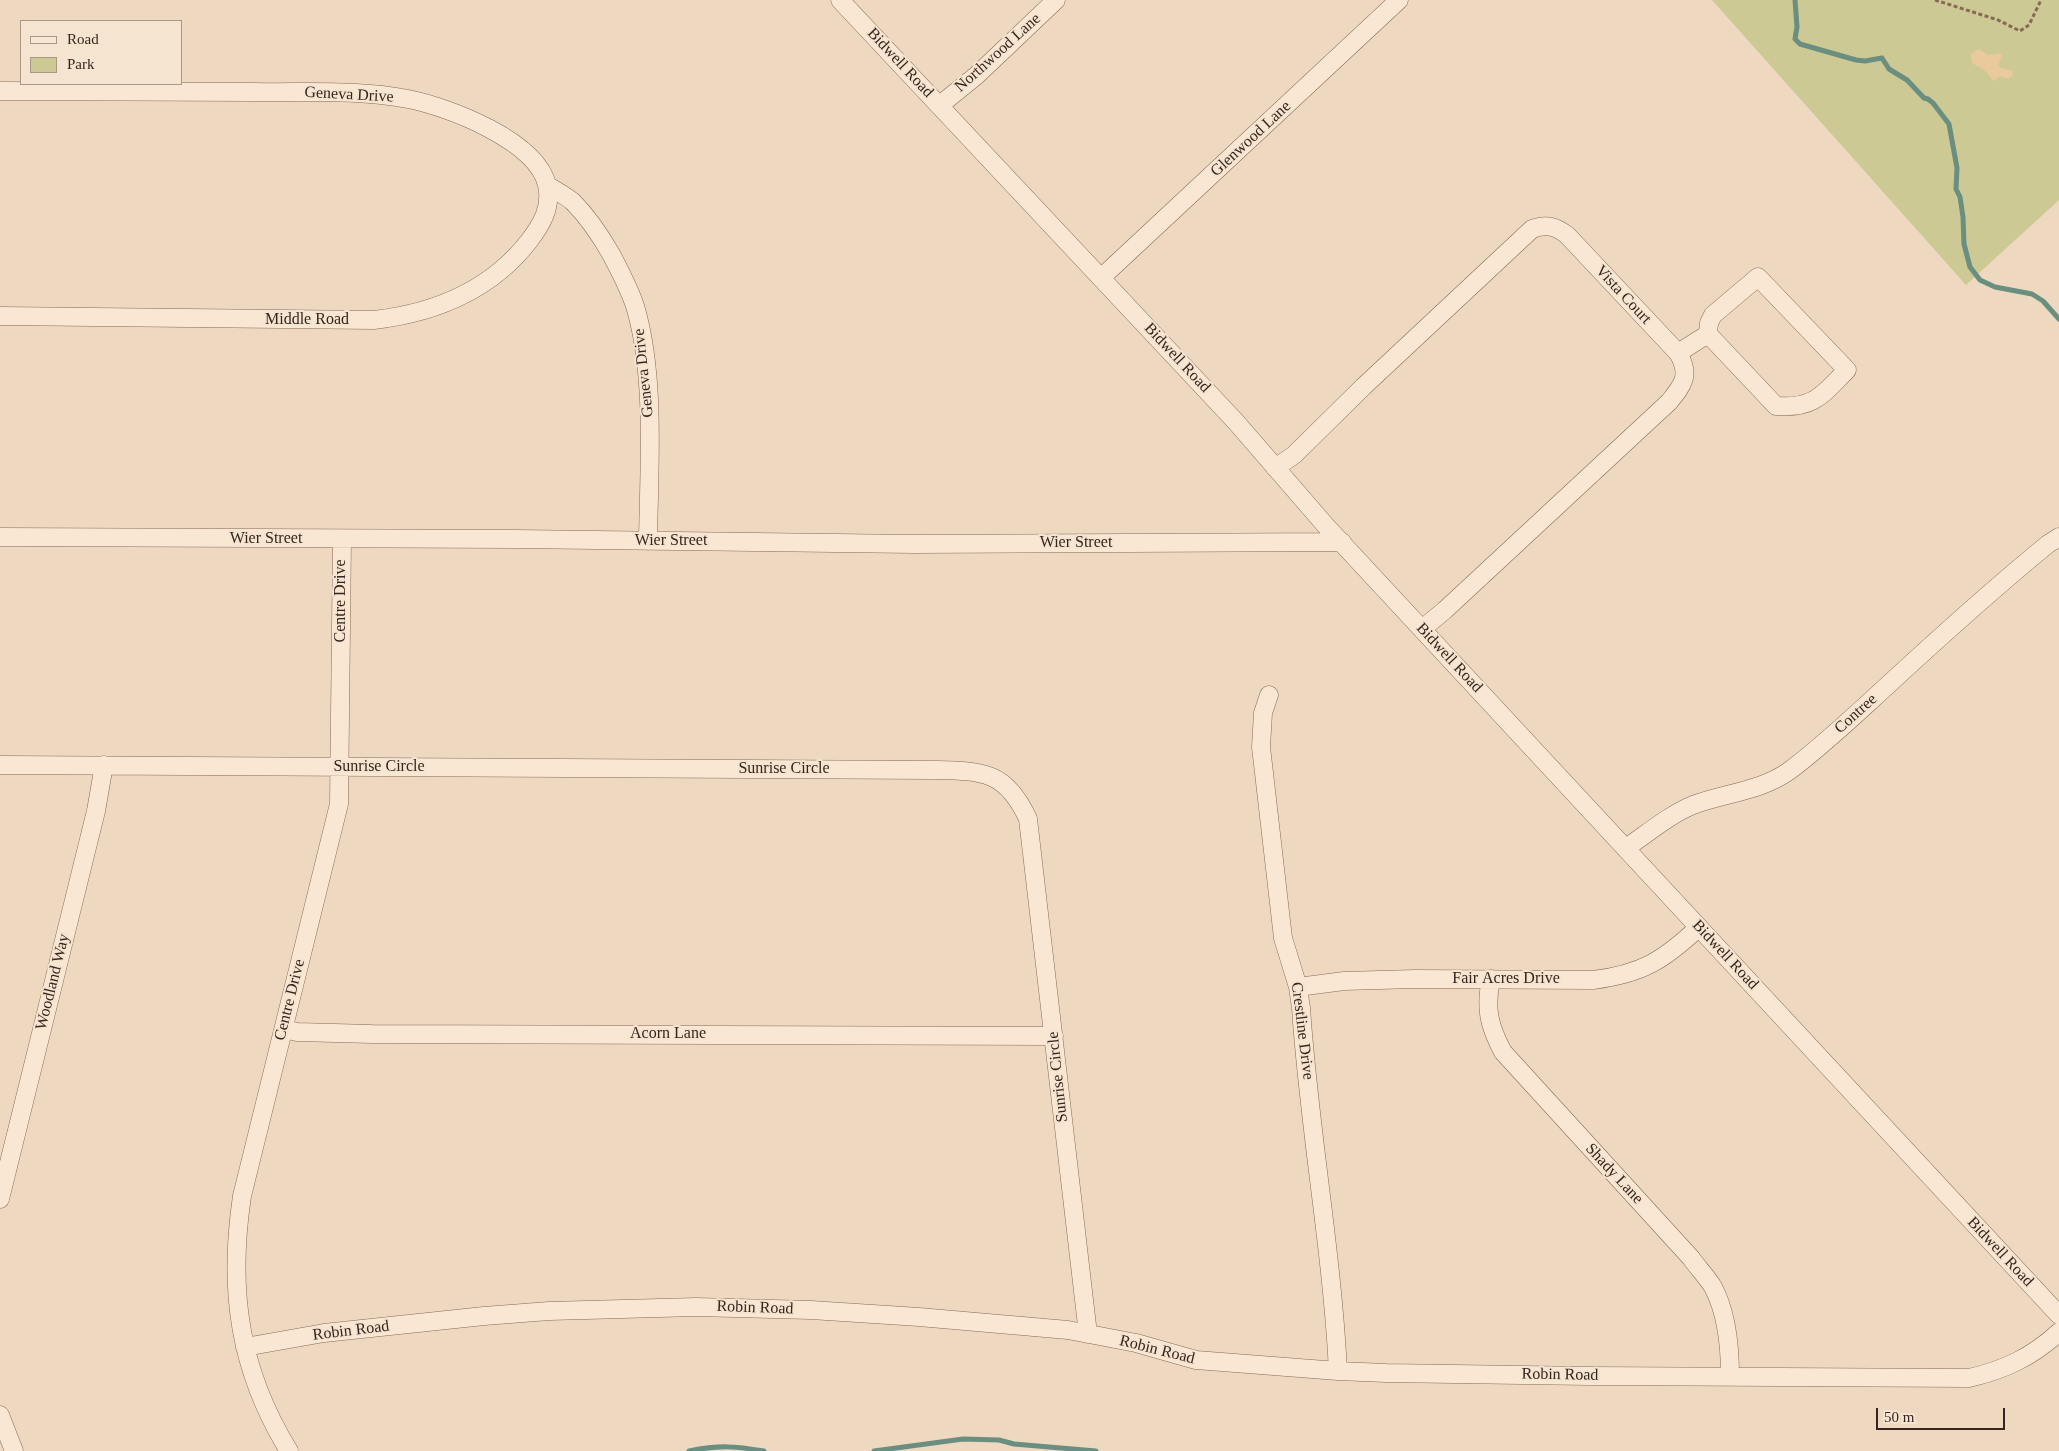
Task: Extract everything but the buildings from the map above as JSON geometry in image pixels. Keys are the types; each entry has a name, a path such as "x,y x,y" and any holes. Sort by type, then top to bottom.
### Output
{"street":[{"name":"Bidwell Road","path":"840,0 1102,277 1236,422 1275,468 1422,629 2059,1315"},
{"name":"Northwood Lane","path":"940,105 977,75 1056,0"},
{"name":"Glenwood Lane","path":"1102,277 1399,0"},
{"name":"Geneva Drive","path":"0,91 364,93 407,99 452,112 508,140 534,160 546,178 547,185 571,200 599,233 622,275 634,305 642,337 647,376 650,442 648,541"},
{"name":"Middle Road","path":"0,316 345,320 374,320 400,317 428,310 454,300 483,284 507,265 522,251 546,215 549,194 547,185"},
{"name":"Vista Court","path":"1275,468 1294,454 1363,386 1532,229 1544,225 1557,228 1567,235 1678,353 1684,363 1686,373 1682,386 1669,402 1445,610 1422,629"},
{"path":"1758,277 1847,370 1816,400 1791,407 1776,406 1708,334 1708,323 1713,315 1758,277"},
{"path":"1678,353 1708,334"},
{"name":"Wier Street","path":"0,537 914,544 1342,542"},
{"name":"Contree","path":"1626,848 1664,821 1692,806 1759,786 1774,780 1788,771 1826,741 1983,598 2048,544 2059,538"},
{"name":"Centre Drive","path":"289,1451 261,1398 245,1347 238,1311 235,1271 237,1232 242,1196 339,804 342,539"},
{"name":"Crestline Drive","path":"1269,694 1263,712 1261,746 1283,938 1298,986 1336,1334 1338,1371"},
{"name":"Sunrise Circle","path":"0,764 926,770 973,771 1000,781 1019,800 1028,818 1088,1334"},
{"name":"Woodland Way","path":"0,1199 96,812 104,765"},
{"name":"Fair Acres Drive","path":"1298,986 1344,980 1593,980 1612,977 1647,967 1665,957 1699,927"},
{"name":"Shady Lane","path":"1491,979 1488,994 1488,1013 1492,1032 1503,1052 1691,1258 1712,1286 1720,1302 1725,1324 1730,1358 1730,1376"},
{"name":"Acorn Lane","path":"284,1030 372,1034 1054,1036"},
{"name":"Robin Road","path":"245,1347 324,1333 484,1316 549,1311 696,1307 811,1310 1068,1330 1136,1343 1196,1360 1338,1371 1405,1374 1969,1378 1994,1372 2019,1362 2045,1345 2059,1332"},
{"path":"0,1415 14,1451"}],"path":[{"path":"1935,0 1998,20 2020,31 2029,25 2041,0"}],"green space":[{"path":"1712,0 2059,0 2059,200 1966,285"}],"sand":[{"path":"1979,49 1988,55 2001,53 2002,56 1998,65 2001,68 2013,71 2012,76 2008,79 2000,76 1993,81 1986,72 1972,61 1971,54"}],"waterway":[{"path":"1795,0 1797,27 1795,39 1800,44 1856,60 1865,61 1882,58 1889,69 1907,80 1924,98 1933,103 1949,124 1957,168 1956,189 1960,197 1963,217 1964,244 1970,267 1980,280 1995,287 2032,294 2043,301 2059,319"},
{"path":"874,1451 963,1439 999,1440 1014,1444 1096,1451"},
{"path":"689,1451 727,1447 764,1451"}]}
